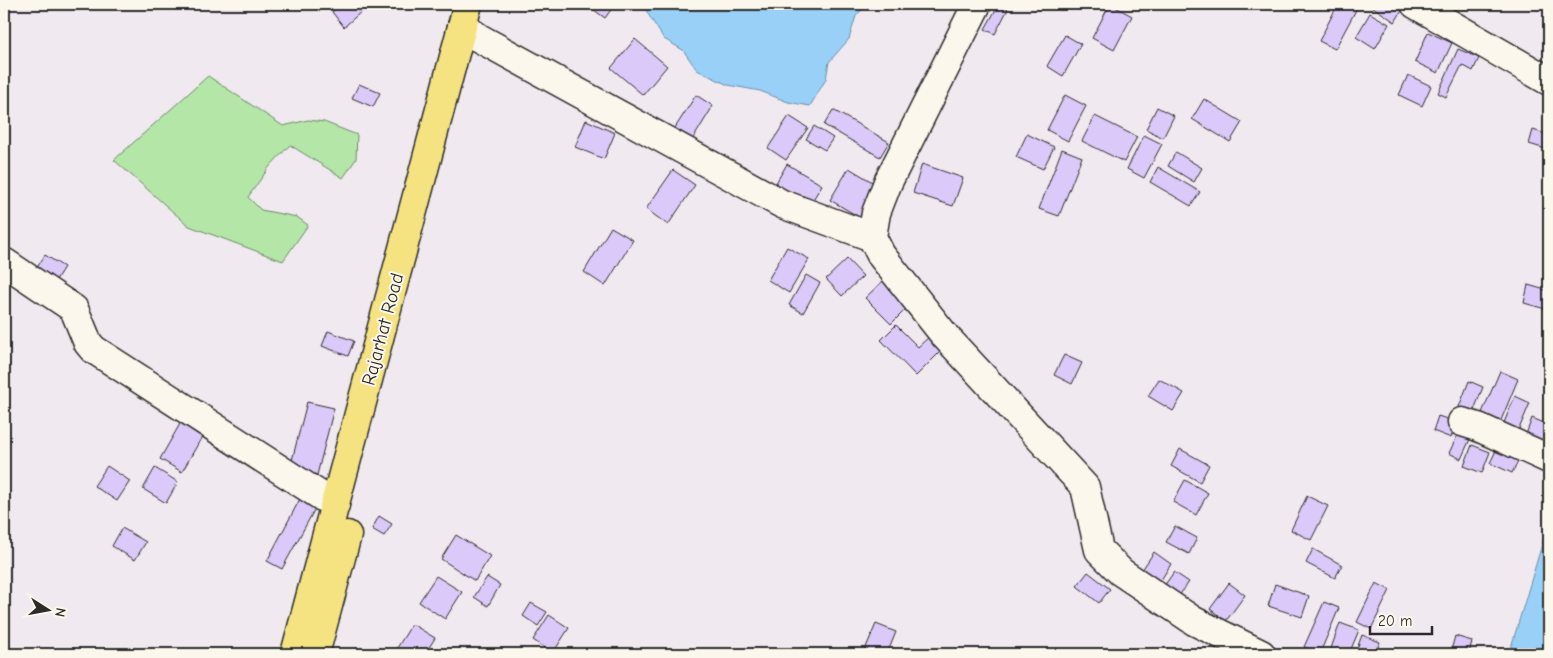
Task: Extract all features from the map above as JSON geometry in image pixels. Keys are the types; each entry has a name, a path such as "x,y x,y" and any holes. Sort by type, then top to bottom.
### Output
{"main road":[{"name":"Rajarhat Road","path":"294,654 469,22 488,4"},
{"name":"Rajarhat Road","path":"315,654 469,22"}],"street":[{"path":"977,4 888,182 876,213 872,237 881,255 946,337 1084,487 1099,550 1121,572 1194,621 1261,654"},
{"path":"1416,4 1549,81"},
{"path":"469,22 782,204 872,237"},
{"path":"4,262 74,310 88,343 93,349 335,505"},
{"path":"1462,422 1478,427 1549,459"}],"green space":[{"path":"208,76 283,126 308,120 324,122 357,135 356,159 343,178 290,145 270,166 248,197 261,210 297,217 308,225 283,261 189,226 114,160"}],"water":[{"path":"644,4 867,4 856,16 849,39 829,62 826,79 810,106 788,102 760,91 728,85 697,70 683,50 664,39"},
{"path":"1549,521 1549,654 1509,654"}],"building":[{"path":"341,4 357,4 363,10 344,27 332,12"},
{"path":"586,4 615,4 605,18"},
{"path":"999,4 1008,9 995,34 985,29"},
{"path":"1110,4 1132,16 1114,50 1092,38"},
{"path":"1338,4 1350,4 1357,8 1335,49 1319,41"},
{"path":"1371,4 1395,4 1403,9 1395,22"},
{"path":"1370,13 1389,24 1375,49 1356,37"},
{"path":"1428,32 1452,43 1438,73 1415,62"},
{"path":"1065,35 1081,44 1063,76 1047,66"},
{"path":"635,39 667,66 643,95 611,68"},
{"path":"1458,49 1479,58 1473,71 1462,65 1446,97 1438,93"},
{"path":"1408,75 1431,86 1422,106 1399,95"},
{"path":"359,84 380,93 373,107 352,98"},
{"path":"696,95 713,106 691,142 673,131"},
{"path":"1065,95 1086,106 1068,141 1047,130"},
{"path":"1204,99 1242,122 1230,142 1192,119"},
{"path":"1157,107 1174,116 1163,138 1146,129"},
{"path":"833,110 889,142 880,157 824,125"},
{"path":"789,116 808,128 786,160 768,148"},
{"path":"1095,116 1137,137 1124,162 1082,141"},
{"path":"586,120 615,133 604,159 575,147"},
{"path":"814,126 833,138 825,150 806,139"},
{"path":"1533,130 1549,135 1549,150 1529,144"},
{"path":"1027,134 1054,147 1043,169 1016,157"},
{"path":"1144,135 1162,144 1144,178 1127,169"},
{"path":"1062,149 1082,157 1059,216 1039,209"},
{"path":"1176,152 1202,168 1194,182 1168,166"},
{"path":"787,164 822,185 807,209 773,188"},
{"path":"922,164 963,178 953,206 913,193"},
{"path":"1158,167 1200,192 1191,206 1150,182"},
{"path":"849,168 879,186 861,218 830,200"},
{"path":"673,170 695,185 668,225 646,209"},
{"path":"611,227 633,240 605,286 584,272"},
{"path":"787,247 809,259 789,293 768,280"},
{"path":"45,255 64,267 54,283 35,271"},
{"path":"847,259 863,276 842,296 826,279"},
{"path":"806,275 820,283 803,313 789,305"},
{"path":"886,278 911,304 891,324 865,298"},
{"path":"1528,285 1549,291 1549,310 1524,303"},
{"path":"896,325 918,347 930,336 943,349 916,376 881,340"},
{"path":"328,331 354,341 348,356 322,346"},
{"path":"1547,347 1549,347 1549,365 1544,364"},
{"path":"1064,355 1082,363 1072,384 1054,375"},
{"path":"1500,371 1518,379 1497,430 1478,422"},
{"path":"1159,379 1184,393 1173,411 1148,396"},
{"path":"1469,381 1483,387 1471,418 1457,412"},
{"path":"1515,396 1530,403 1516,436 1501,430"},
{"path":"307,402 334,408 317,475 290,468"},
{"path":"185,415 207,428 182,472 160,459"},
{"path":"1438,416 1456,422 1451,438 1433,431"},
{"path":"1532,418 1549,425 1541,450 1523,443"},
{"path":"1459,432 1471,437 1461,459 1449,453"},
{"path":"1500,442 1522,453 1512,473 1490,463"},
{"path":"1472,445 1490,452 1482,473 1464,466"},
{"path":"1180,449 1209,465 1200,482 1171,466"},
{"path":"107,466 130,481 117,501 94,486"},
{"path":"155,468 178,482 166,503 143,489"},
{"path":"1185,480 1208,493 1196,515 1173,502"},
{"path":"302,495 318,503 282,569 267,561"},
{"path":"1307,496 1328,506 1311,540 1291,530"},
{"path":"379,516 392,524 384,536 372,529"},
{"path":"1175,526 1197,538 1189,554 1166,542"},
{"path":"122,528 146,542 135,560 112,546"},
{"path":"456,535 490,556 475,581 441,559"},
{"path":"1313,549 1342,565 1335,578 1306,563"},
{"path":"1154,552 1171,564 1156,588 1138,576"},
{"path":"1088,572 1110,589 1099,603 1077,586"},
{"path":"1174,572 1189,582 1173,604 1159,593"},
{"path":"436,576 462,592 445,619 419,602"},
{"path":"487,577 500,585 488,606 474,597"},
{"path":"1229,583 1245,595 1226,621 1210,609"},
{"path":"1376,583 1390,590 1371,629 1357,622"},
{"path":"1275,584 1309,596 1302,617 1268,606"},
{"path":"1324,602 1339,608 1320,653 1304,647"},
{"path":"531,603 547,612 538,626 523,616"},
{"path":"549,615 569,628 553,653 533,640"},
{"path":"1340,623 1359,630 1349,654 1329,654"},
{"path":"412,624 435,638 425,654 407,654 397,648"},
{"path":"876,624 896,632 887,654 869,654 864,652"},
{"path":"1362,635 1380,642 1375,654 1355,654"},
{"path":"1455,636 1472,641 1469,654 1450,654"}]}
